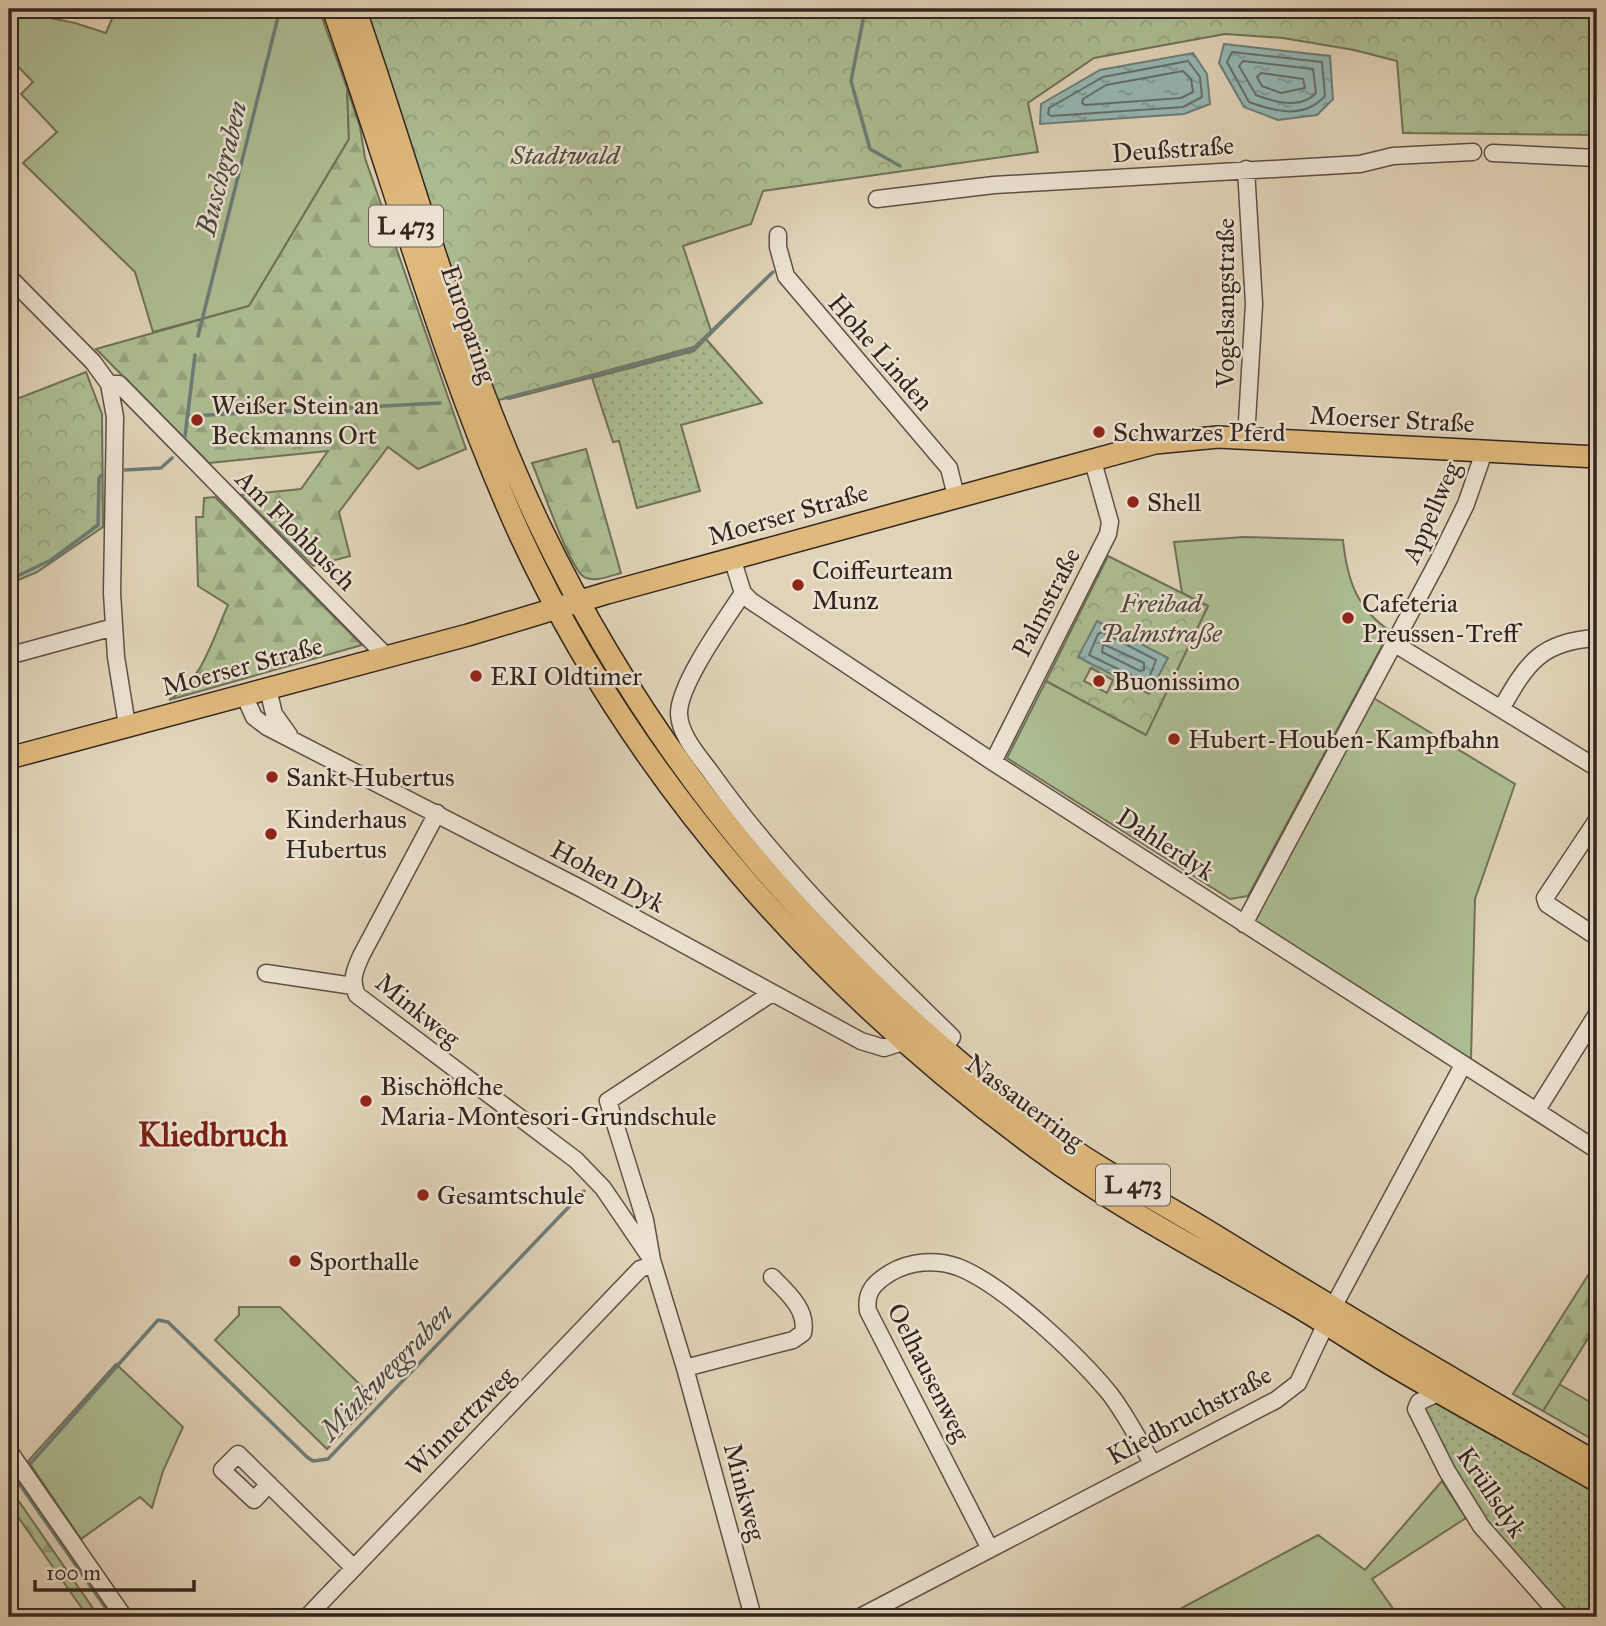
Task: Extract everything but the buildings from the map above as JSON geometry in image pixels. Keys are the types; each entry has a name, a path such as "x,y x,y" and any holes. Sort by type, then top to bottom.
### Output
{"main road":[{"name":"Europaring","path":"333,9 467,405 521,536 558,610"},
{"name":"Europaring","path":"355,9 487,401 540,525 580,602"},
{"name":"Moerser Straße","path":"9,758 558,610 732,558 1092,458 1187,438 1246,438 1597,457"},
{"name":"Nassauerring","path":"580,602 607,654 691,781 806,918 1053,1136 1330,1316 1440,1392 1597,1480"},
{"name":"Nassauerring","path":"558,610 631,730 676,794 786,929 903,1042 989,1112 1118,1204 1330,1316 1597,1463"}],"street":[{"name":"Deußstraße","path":"877,200 994,185 1360,164 1393,156 1473,152"},
{"path":"1493,153 1597,158"},
{"name":"Vogelsangstraße","path":"1246,169 1254,303 1246,438"},
{"name":"Hohe Linden","path":"778,235 778,247 786,276 949,468 956,496"},
{"name":"Am Flohbusch","path":"9,277 93,362 109,384 115,417 114,627 127,725"},
{"name":"Am Flohbusch","path":"109,384 119,384 387,657"},
{"name":"Appellweg","path":"1244,924 1395,644 1466,504 1484,452"},
{"name":"Palmstraße","path":"993,762 1108,534 1110,522 1092,458"},
{"path":"732,558 743,593"},
{"name":"Dahlerdyk","path":"743,593 993,762 1597,1150"},
{"name":"Nassauerring","path":"743,593 682,692 679,715 686,738 785,868 948,1043"},
{"path":"19,653 114,627"},
{"path":"1501,709 1523,670 1554,645 1597,638"},
{"path":"1395,644 1597,768"},
{"path":"268,689 274,714 291,737"},
{"name":"Hohen Dyk","path":"244,695 254,717 267,727 437,813 861,1041 884,1048 903,1042"},
{"name":"Minkweg","path":"437,813 361,956 353,975 353,986 369,1006 576,1160 603,1188 652,1263"},
{"path":"1597,820 1545,898 1547,904 1597,937"},
{"path":"266,973 353,986"},
{"name":"Minkweg","path":"753,1617 685,1368 652,1263 645,1220 608,1101 772,993"},
{"path":"1537,1110 1597,1014"},
{"name":"Kliedbruchstraße","path":"860,1617 1276,1400 1298,1383 1330,1316 1463,1065"},
{"name":"Oelhausenweg","path":"990,1549 869,1311 866,1299 872,1287 892,1272 915,1263 936,1262 958,1267 999,1293 1041,1326 1092,1373 1112,1397 1152,1463"},
{"name":"Winnertzweg","path":"307,1617 640,1269 652,1263"},
{"path":"685,1368 793,1340 803,1333 806,1324 803,1315 793,1298 772,1277"},
{"name":"Krüllsdyk","path":"1440,1392 1419,1402 1416,1409 1447,1471 1481,1526 1561,1617"},
{"path":"9,1451 124,1617"},
{"path":"269,1484 354,1567"}],"green space":[{"path":"116,9 319,9 347,88 349,139 249,306 153,332 135,272 23,163 57,132 21,94 33,82 9,57 9,43 19,12 75,23 106,33"},
{"name":"Stadtwald","path":"361,9 862,9 863,17 869,9 1597,9 1597,135 1403,133 1397,61 1354,50 1283,38 1225,34 1094,58 1028,103 1038,152 763,191 751,224 683,246 711,331 694,347 495,401"},
{"path":"347,88 360,127 365,158 466,449 418,469 388,447 339,512 350,556 313,566 241,495 301,489 328,451 209,463 96,349 249,306 349,139"},
{"path":"770,274 694,351 509,399 508,395 694,347"},
{"path":"706,339 762,403 681,425 700,491 637,508 619,441 613,442 592,378 694,351"},
{"path":"86,372 102,414 103,527 37,572 9,584 9,402"},
{"path":"586,449 621,573 597,579 584,577 571,558 532,463"},
{"path":"215,497 362,645 169,700 190,682 198,671 228,605 198,586 196,517 203,517 204,498"},
{"name":"Hubert-Houben-Kampfbahn","path":"1244,537 1343,540 1347,567 1355,591 1369,613 1390,631 1248,896 1230,899 1007,758 1046,681 1146,734 1208,606 1182,593 1174,542"},
{"name":"Freibad Palmstraße","path":"1108,556 1208,606 1146,735 1046,681","holes":["1091,668 1113,680 1107,693 1084,681"]},
{"path":"1372,697 1515,784 1475,899 1471,1060 1252,921"},
{"path":"1597,1261 1597,1324 1543,1411 1513,1394"},
{"path":"239,1307 280,1307 375,1399 327,1449 215,1340 239,1315"},
{"path":"116,1364 183,1427 163,1471 152,1508 140,1497 81,1539 28,1461"},
{"path":"1559,1384 1597,1406 1597,1442 1543,1411"},
{"path":"1438,1399 1597,1494 1597,1617 1566,1617 1481,1516 1442,1456 1429,1428 1423,1404"},
{"path":"1442,1481 1466,1518 1372,1579 1399,1617 1165,1617 1318,1535 1365,1570"},
{"path":"9,1487 99,1617 88,1617 9,1504"}],"water":[{"path":"1224,44 1330,56 1333,99 1317,115 1278,120 1244,107 1219,63"},
{"path":"1193,53 1207,74 1210,104 1184,114 1040,124 1041,104 1100,70"},
{"path":"1097,621 1168,658 1149,694 1078,657"}],"waterway":[{"name":"Buschgraben","path":"198,336 280,9"},
{"path":"864,15 851,81 870,149 900,166"},
{"name":"Buschgraben","path":"506,398 694,349 773,272"},
{"name":"Buschgraben","path":"185,436 195,355"},
{"name":"Buschgraben","path":"189,416 440,403"},
{"path":"125,470 161,468 172,458"},
{"path":"9,580 51,560 98,525 99,478 102,475"},
{"name":"Minkweggraben","path":"31,1463 158,1320 168,1322 307,1457 313,1461 328,1459 584,1191"},
{"path":"9,1469 112,1617"}],"place":[{"name":"Weißer Stein an Beckmanns Ort","path":"197,420"},
{"name":"Schwarzes Pferd","path":"1099,432"},
{"name":"Shell","path":"1133,502"},
{"name":"Coiffeurteam Munz","path":"798,585"},
{"name":"Cafeteria Preussen-Treff","path":"1348,618"},
{"name":"ERI Oldtimer","path":"476,676"},
{"name":"Buonissimo","path":"1099,681"},
{"name":"Hubert-Houben-Kampfbahn","path":"1174,739"},
{"name":"Sankt Hubertus","path":"272,777"},
{"name":"Kinderhaus Hubertus","path":"271,834"},
{"name":"Bischöflche Maria-Montesori-Grundschule","path":"366,1101"},
{"name":"Gesamtschule","path":"423,1195"},
{"name":"Sporthalle","path":"295,1261"}],"district":[{"name":"Kliedbruch","path":"213,1134"}]}
